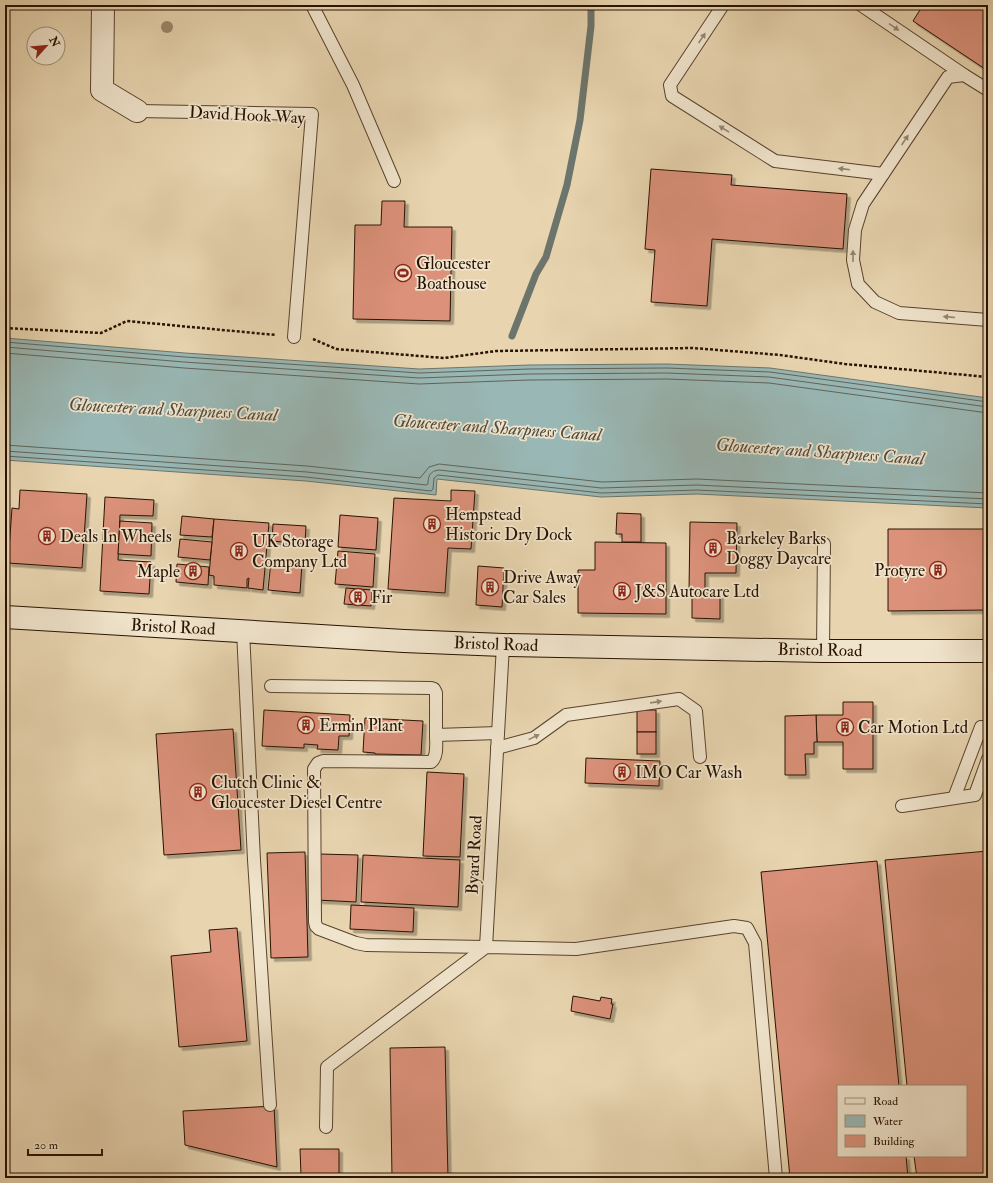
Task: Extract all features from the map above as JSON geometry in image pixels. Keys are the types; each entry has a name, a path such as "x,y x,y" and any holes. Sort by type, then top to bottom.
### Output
{"street":[{"name":"David Hook Way","path":"103,5 102,90 137,111"},
{"name":"Bristol Road","path":"5,618 404,641 503,645 823,651 988,651"}],"lane":[{"path":"312,5 353,85 394,181"},
{"path":"723,5 670,84 672,96 776,161 883,174"},
{"path":"861,5 988,90"},
{"path":"964,75 948,77 863,204 855,230 853,260 858,284 875,302 898,313 988,320"},
{"name":"David Hook Way","path":"137,111 312,114 294,336"},
{"path":"823,651 824,544"},
{"path":"243,631 254,860 270,1105"},
{"name":"Byard Road","path":"486,947 503,645"},
{"path":"271,686 431,688 434,689 436,693 436,755 434,760 431,762 323,761 318,763 314,769 316,926 319,929 356,943 366,945 576,949 734,926 747,928 754,943 776,1178"},
{"path":"497,748 534,738 566,715 679,699 696,711 700,757"},
{"path":"954,798 981,726 988,727"},
{"path":"436,735 498,733"},
{"path":"902,806 975,795 988,759"},
{"path":"326,1127 327,1067 486,947"}],"path":[{"path":"5,328 101,333 127,321 294,336 310,338 336,349 444,358 496,350 693,348 780,355 845,364 988,377"}],"water":[{"name":"Gloucester and Sharpness Canal","path":"5,338 185,353 419,369 529,365 667,364 770,368 988,398 988,508 697,494 601,497 437,479 436,495 306,481 5,460"}],"building":[{"path":"923,5 988,5 988,71 913,21"},
{"path":"651,169 732,175 731,185 847,194 843,249 712,239 707,306 651,302 655,250 645,249"},
{"name":"Gloucester Boathouse","path":"382,201 405,201 404,227 452,227 450,321 353,319 355,225 381,225"},
{"name":"Deals In Wheels","path":"20,490 87,494 82,568 8,563 12,508 19,509"},
{"name":"Hempstead Historic Dry Dock","path":"451,490 475,491 471,549 448,548 445,593 388,589 394,498 451,501"},
{"path":"105,497 154,500 153,516 120,515 118,560 151,562 149,594 100,591"},
{"path":"617,513 641,514 641,542 622,542 622,534 616,534"},
{"path":"340,515 378,518 376,550 338,547"},
{"path":"182,516 214,519 212,537 180,535"},
{"name":"UK Storage Company Ltd","path":"214,519 269,523 263,590 248,588 249,578 247,579 247,588 214,585 214,576 209,575"},
{"path":"120,521 152,523 151,556 118,554"},
{"name":"Barkeley Barks Doggy Daycare","path":"690,522 737,523 736,573 705,573 705,592 689,592"},
{"path":"273,524 306,526 305,544 272,541"},
{"name":"Protyre","path":"888,529 988,529 988,610 888,611"},
{"path":"180,539 212,542 210,560 178,557"},
{"name":"J&S Autocare Ltd","path":"595,542 666,543 666,614 578,613 578,570 595,570"},
{"path":"338,551 375,554 373,587 335,584"},
{"path":"271,561 302,564 300,593 268,590"},
{"name":"Maple","path":"177,564 209,567 208,585 176,582"},
{"name":"Drive Away Car Sales","path":"478,566 504,568 502,607 476,605"},
{"name":"Fir","path":"346,588 372,590 371,606 344,604"},
{"path":"692,594 720,595 720,619 692,618"},
{"name":"Car Motion Ltd","path":"843,702 873,702 873,769 843,769 843,742 817,742 816,715 843,715"},
{"name":"Ermin Plant","path":"264,710 350,715 349,736 339,736 338,750 317,749 318,745 304,744 304,748 262,746"},
{"path":"637,710 656,710 656,732 637,732"},
{"path":"816,715 817,742 814,742 814,754 805,754 806,775 785,775 785,716"},
{"path":"365,718 423,721 421,755 375,754 363,752"},
{"name":"Clutch Clinic & Gloucester Diesel Centre","path":"233,729 241,850 164,855 156,734"},
{"path":"637,732 656,732 656,754 637,754"},
{"name":"IMO Car Wash","path":"586,758 660,761 659,786 585,783"},
{"path":"427,772 464,774 460,857 423,856"},
{"path":"988,851 988,1178 917,1178 914,1157 967,1157 967,1085 907,1085 885,860"},
{"path":"305,852 308,957 271,958 267,853"},
{"path":"319,854 358,855 356,902 317,900"},
{"path":"363,855 460,860 458,907 361,902"},
{"path":"877,861 899,1085 837,1085 837,1157 906,1157 908,1178 790,1178 761,872"},
{"path":"351,905 414,908 413,932 350,929"},
{"path":"237,928 247,1041 179,1047 171,956 211,952 209,930"},
{"path":"573,996 600,1001 601,997 612,999 611,1004 613,1004 610,1019 571,1011"},
{"path":"445,1047 448,1178 392,1178 390,1048"},
{"path":"274,1106 277,1167 185,1145 183,1111"},
{"path":"300,1149 339,1149 339,1175 301,1175"}],"waterway":[{"path":"512,336 536,274 546,257 567,185 580,120 591,26 591,5"}],"place":[{"name":"Gloucester Boathouse","path":"403,273"},
{"name":"Hempstead Historic Dry Dock","path":"432,524"},
{"name":"Deals In Wheels","path":"47,536"},
{"name":"Barkeley Barks Doggy Daycare","path":"713,548"},
{"name":"UK Storage Company Ltd","path":"239,551"},
{"name":"Protyre","path":"938,570"},
{"name":"Maple","path":"193,571"},
{"name":"Drive Away Car Sales","path":"490,587"},
{"name":"J&S Autocare Ltd","path":"622,591"},
{"name":"Fir","path":"358,597"},
{"name":"Ermin Plant","path":"306,725"},
{"name":"Car Motion Ltd","path":"845,727"},
{"name":"IMO Car Wash","path":"622,772"},
{"name":"Clutch Clinic & Gloucester Diesel Centre","path":"198,792"}]}
